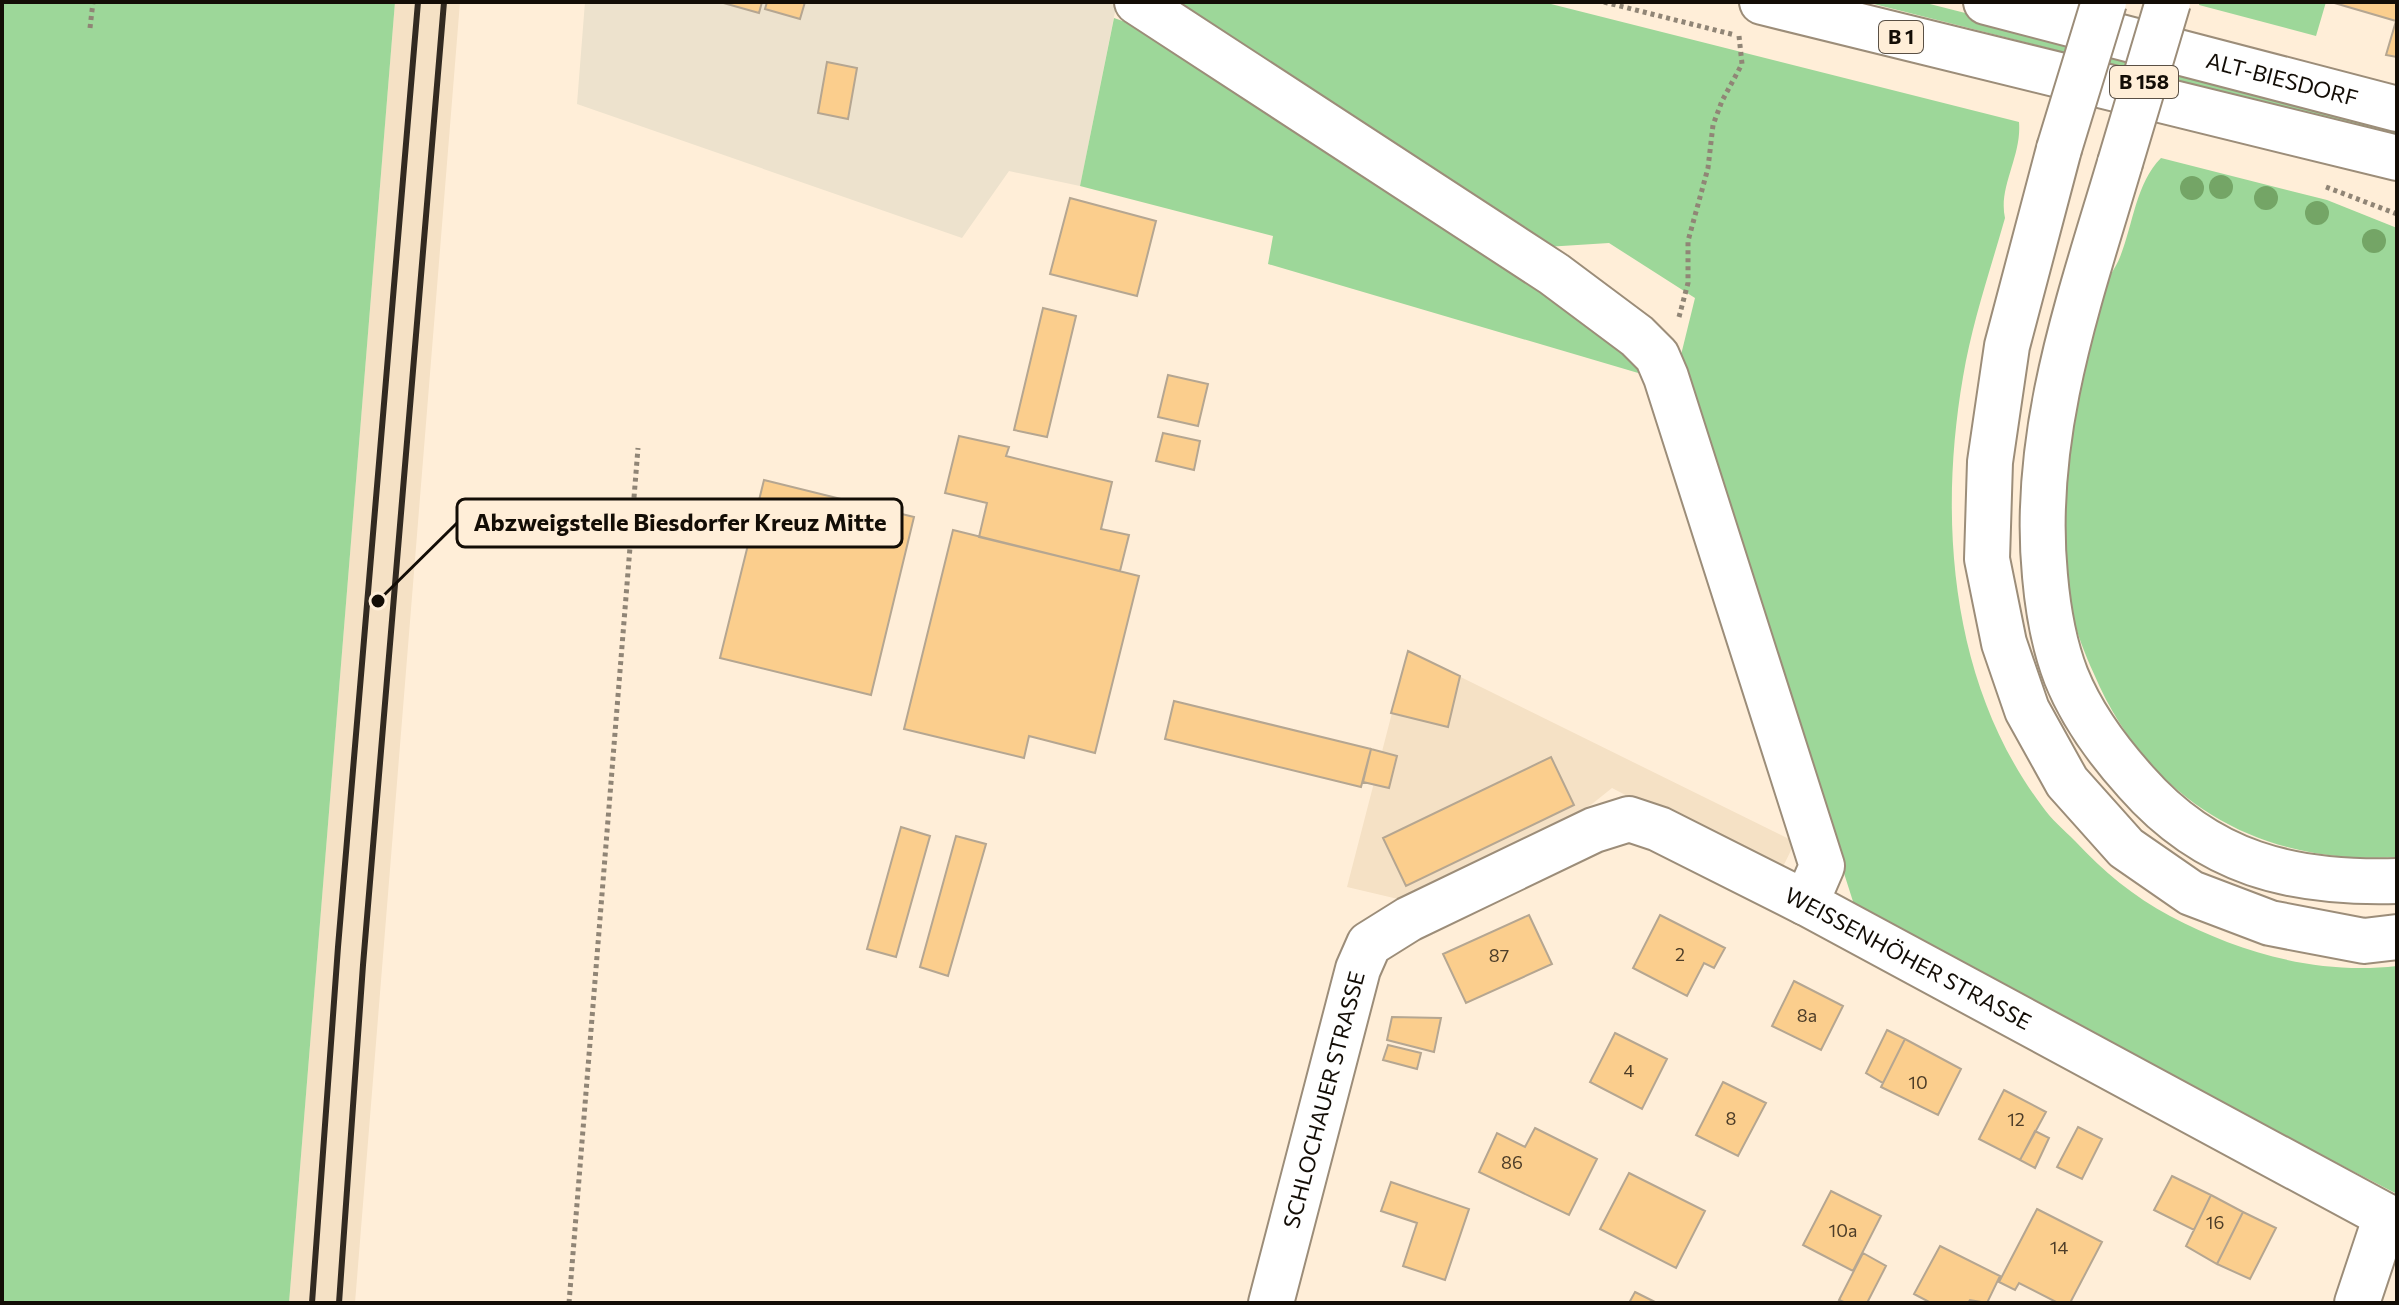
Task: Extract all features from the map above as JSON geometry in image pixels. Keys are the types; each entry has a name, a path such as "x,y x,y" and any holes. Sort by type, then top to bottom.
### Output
{"main road":[{"path":"1137,2 1554,274 1637,336 1657,356 1822,866 1806,903"},
{"name":"ALT-BIESDORF","path":"1986,2 2112,19 2397,109"},
{"name":"B 158","path":"2168,2 2056,386 2043,471 2041,537 2048,612 2066,676 2089,722 2116,760 2147,795 2185,827 2228,852 2273,871 2318,880 2397,881"},
{"name":"B 1","path":"1750,19 2259,124 2397,158"},
{"name":"B 158","path":"2112,19 2059,149 2007,346 1990,462 1987,559 2004,643 2027,710 2067,782 2126,848 2191,893 2270,923 2364,941 2397,937"},
{"path":"2259,124 2397,190"},
{"name":"WEISSENHÖHER STRASSE","path":"1409,919 1594,830 1629,819 1659,829 1806,903 2391,1219"},
{"name":"SCHLOCHAUER STRASSE","path":"1271,1303 1358,969 1369,944 1409,919"},
{"path":"2357,1303 2391,1219"}],"path":[{"path":"90,28 93,2"},
{"path":"1657,356 1678,324 1688,283 1688,241 1708,168 1713,125 1742,64 1750,19"},
{"path":"2325,187 2397,214"},
{"path":"569,1303 638,448"}],"shaded area":[{"path":"395,2 460,2 355,1303 289,1303"},
{"path":"585,2 1117,2 1080,186 1009,171 962,238 577,104"},
{"path":"1408,651 1795,842 1779,875 1612,788 1592,804 1488,863 1443,884 1398,899 1347,887"}],"green space":[{"path":"2,2 395,2 289,1303 2,1303"},
{"path":"1159,2 1543,2 2019,122 2017,147 2005,195 2005,218 1976,317 1963,377 1955,432 1952,488 1953,545 1959,600 1970,655 1988,708 2011,759 2046,811 2097,863 2144,900 2224,941 2280,958 2338,967 2397,966 2397,1194 1857,914 1680,359 1695,298 1609,243 1530,248"},
{"path":"1866,2 1922,2 2397,123 2397,136"},
{"path":"2200,2 2326,2 2316,36 2199,5"},
{"path":"1114,18 1140,27 1614,336 1645,375 1268,264 1273,236 1080,186"},
{"path":"2161,158 2327,200 2397,228 2397,857 2347,857 2299,850 2255,837 2214,816 2177,790 2145,757 2117,719 2078,635 2066,571 2064,530 2068,448 2083,367 2105,285 2120,257 2146,180"}],"building":[{"path":"720,2 762,2 759,13"},
{"path":"767,2 805,2 800,19 765,9"},
{"path":"2331,2 2397,2 2397,57 2386,55 2396,21"},
{"path":"827,62 857,68 848,119 818,113"},
{"path":"1070,198 1156,221 1137,296 1050,274"},
{"path":"1043,308 1076,316 1047,437 1014,430"},
{"path":"1168,375 1208,384 1198,426 1158,417"},
{"path":"1163,433 1200,441 1194,470 1156,461"},
{"path":"959,436 1009,447 1006,456 1112,482 1101,529 1129,535 1120,571 979,537 987,503 945,493"},
{"path":"764,480 914,517 871,695 720,658"},
{"path":"953,530 1139,576 1095,753 1029,736 1024,758 904,729"},
{"path":"1408,651 1460,676 1448,727 1391,713"},
{"path":"1174,701 1371,749 1361,787 1165,739"},
{"path":"1371,749 1397,756 1389,788 1363,782"},
{"path":"1551,757 1574,805 1406,886 1383,838"},
{"path":"901,827 930,836 896,957 867,949"},
{"path":"956,836 986,844 948,976 920,967"},
{"path":"1529,915 1552,964 1466,1003 1443,954"},
{"path":"1660,915 1725,948 1714,968 1704,963 1687,996 1633,968"},
{"path":"1794,981 1843,1006 1821,1050 1772,1026"},
{"path":"1392,1017 1441,1018 1434,1052 1387,1040"},
{"path":"1887,1030 1905,1039 1883,1083 1866,1073"},
{"path":"1615,1033 1667,1059 1642,1109 1590,1082"},
{"path":"1905,1039 1961,1069 1938,1115 1881,1087"},
{"path":"1388,1045 1421,1053 1417,1069 1383,1060"},
{"path":"1723,1082 1766,1103 1738,1156 1696,1135"},
{"path":"2004,1090 2046,1112 2020,1160 1979,1139"},
{"path":"2078,1127 2102,1139 2082,1179 2057,1167"},
{"path":"1535,1128 1597,1159 1569,1215 1479,1172 1497,1133 1525,1147"},
{"path":"2035,1131 2049,1138 2035,1168 2020,1160"},
{"path":"1629,1173 1705,1211 1676,1268 1600,1229"},
{"path":"2172,1176 2211,1195 2194,1230 2154,1210"},
{"path":"1391,1182 1469,1209 1445,1280 1403,1266 1417,1223 1381,1211"},
{"path":"1831,1191 1881,1216 1853,1271 1803,1245"},
{"path":"2211,1195 2243,1212 2217,1264 2186,1246"},
{"path":"2037,1209 2102,1242 2070,1303 2058,1303 2019,1283 2015,1290 1999,1282"},
{"path":"2243,1212 2276,1228 2250,1279 2217,1264"},
{"path":"1940,1246 2000,1276 1987,1303 1970,1300 1968,1303 1931,1303 1914,1294"},
{"path":"1863,1253 1886,1266 1867,1303 1846,1303 1839,1300"},
{"path":"1635,1292 1657,1303 1629,1303"}],"railway":[{"path":"312,1303 338,947 418,2"},
{"path":"339,1303 363,965 444,2"}],"place":[{"name":"Abzweigstelle Biesdorfer Kreuz Mitte","path":"378,601"}]}
